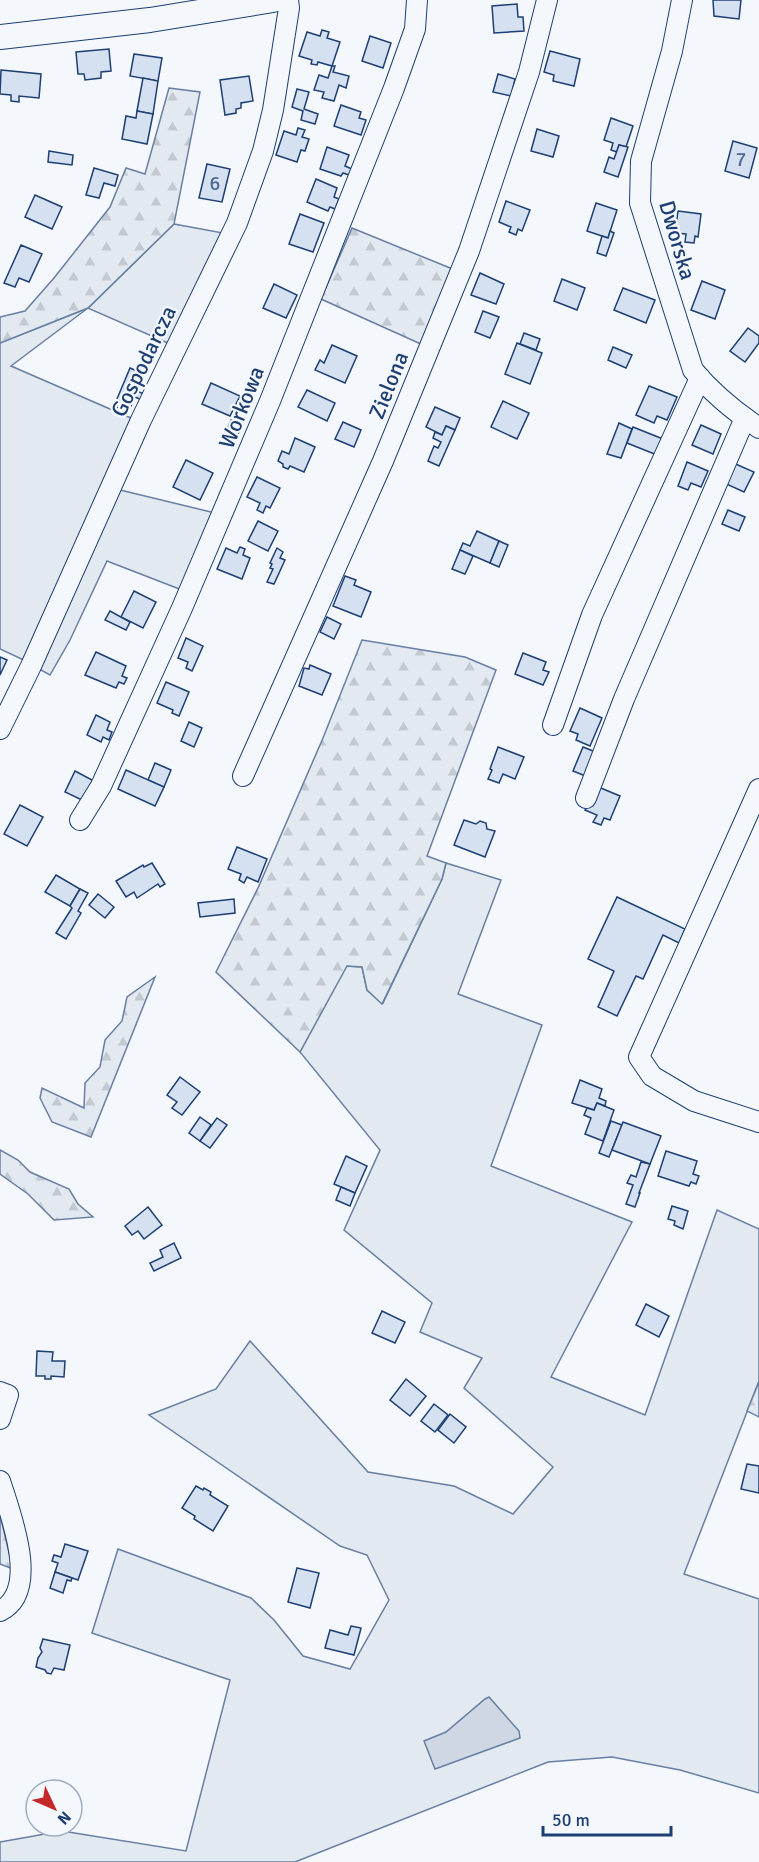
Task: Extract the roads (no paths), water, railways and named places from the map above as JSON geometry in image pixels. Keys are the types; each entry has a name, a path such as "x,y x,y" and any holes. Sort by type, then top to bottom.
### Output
{"main road":[{"path":"0,37 188,7 273,0"}],"street":[{"name":"Gospodarcza","path":"0,729 31,666 141,420 237,224 263,151 273,110 289,8 288,0"},
{"name":"Workowa","path":"80,820 106,775 182,608 266,411 394,87 415,29 417,0"},
{"name":"Zielona","path":"243,776 383,461 469,251 529,72 547,0"},
{"name":"Dworska","path":"682,0 672,51 641,161 640,203 693,370 730,408 752,423"},
{"path":"553,725 592,615 700,378"},
{"path":"586,798 624,699 752,423"},
{"path":"759,789 639,1057 652,1076 694,1101 759,1122"},
{"path":"0,1419 4,1393"},
{"path":"0,1481 17,1537 21,1575 18,1590 12,1601 0,1611"}]}
